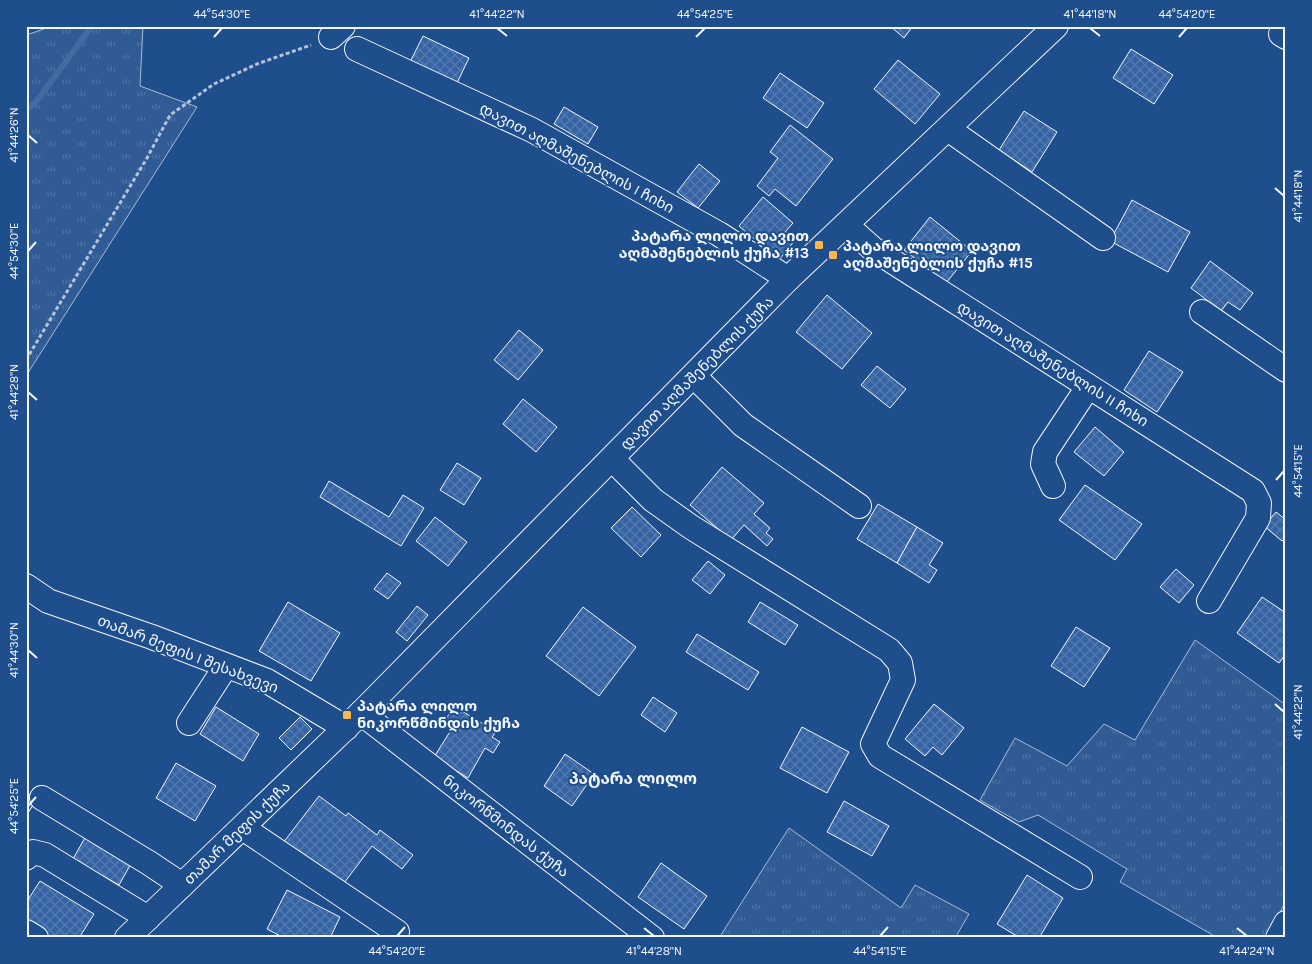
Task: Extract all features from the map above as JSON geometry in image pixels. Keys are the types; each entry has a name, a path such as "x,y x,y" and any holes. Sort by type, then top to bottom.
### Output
{"street":[{"name":"დავით აღმაშენებლის ქუჩა","path":"353,720 788,279 1056,26"},
{"name":"დავით აღმაშენებლის I ჩიხი","path":"357,49 532,130 719,234 788,279"},
{"path":"948,129 1103,238"},
{"name":"დავით აღმაშენებლის II ჩიხი","path":"846,225 873,249 1253,491 1259,503 1258,518 1209,601"},
{"path":"1202,312 1286,370"},
{"path":"694,376 744,425 859,506"},
{"path":"1053,486 1044,464 1045,452 1088,386"},
{"path":"612,459 653,500 691,527 889,650 900,663 902,680 874,744 880,756 1080,877"},
{"name":"თამარ მეფის I შესახვევი","path":"26,586 48,601 267,681 353,720"},
{"path":"189,723 226,666"},
{"name":"თამარ მეფის ქუჩა","path":"127,938 353,720"},
{"name":"ნიკორწმინდას ქუჩა","path":"353,720 652,938"},
{"path":"42,798 182,885"},
{"path":"242,828 397,932"},
{"path":"26,858 34,852 45,855 148,918"},
{"path":"1278,938 1286,923"},
{"path":"26,932 36,938"}],"path":[{"path":"26,360 147,158 170,115 214,84 257,64 337,32"}],"green space":[{"path":"46,26 143,26 140,86 197,107 26,376 26,35 44,29"},
{"path":"1195,640 1286,705 1286,900 1268,938 1218,938 1120,882 1127,869 1038,815 1019,822 980,800 1015,738 1067,766 1104,724 1135,740"},
{"path":"789,828 901,908 915,885 969,914 955,938 719,938"}],"building":[{"path":"890,26 913,26 904,38"},
{"path":"423,36 469,58 456,85 410,62"},
{"path":"1131,49 1173,75 1154,104 1113,78"},
{"path":"898,60 940,94 915,124 874,89"},
{"path":"780,73 824,103 807,128 763,98"},
{"path":"564,107 598,127 588,144 554,124"},
{"path":"1024,111 1057,132 1032,172 999,150"},
{"path":"790,125 833,159 796,206 775,189 769,196 757,186 778,158 770,152"},
{"path":"699,164 720,181 698,208 677,192"},
{"path":"763,197 793,223 785,232 795,240 779,260 739,226"},
{"path":"1132,200 1190,232 1168,272 1110,241"},
{"path":"930,217 972,251 946,283 904,250"},
{"path":"1210,261 1253,293 1240,310 1228,302 1221,311 1191,288"},
{"path":"827,295 872,333 842,369 796,332"},
{"path":"519,330 543,350 518,380 494,360"},
{"path":"1149,351 1183,372 1157,412 1124,390"},
{"path":"877,366 906,389 890,408 861,385"},
{"path":"523,399 557,427 536,452 503,424"},
{"path":"1095,427 1124,452 1104,476 1074,452"},
{"path":"457,463 481,478 464,505 440,490"},
{"path":"722,467 764,503 754,514 770,528 766,533 773,539 767,546 744,525 731,540 690,505"},
{"path":"329,481 389,517 403,495 424,508 401,546 320,497"},
{"path":"1085,485 1142,524 1115,560 1059,520"},
{"path":"878,504 917,527 897,563 857,539"},
{"path":"632,507 661,535 641,557 611,528"},
{"path":"1276,512 1286,520 1286,537 1282,541 1264,526"},
{"path":"435,517 467,542 448,566 416,541"},
{"path":"917,527 943,543 929,565 937,570 929,583 897,563"},
{"path":"708,561 725,575 710,594 692,580"},
{"path":"1176,569 1194,585 1179,603 1160,587"},
{"path":"387,573 401,583 388,599 374,589"},
{"path":"1262,597 1286,613 1286,654 1279,663 1237,633"},
{"path":"288,602 340,633 311,681 259,651"},
{"path":"760,602 798,625 785,645 748,622"},
{"path":"417,606 428,615 407,641 396,632"},
{"path":"583,607 636,647 599,696 546,656"},
{"path":"1076,627 1110,648 1084,687 1051,666"},
{"path":"697,634 759,672 748,690 686,652"},
{"path":"653,697 677,713 665,732 641,715"},
{"path":"934,704 964,728 942,755 933,747 925,756 905,739"},
{"path":"216,707 259,734 243,761 200,734"},
{"path":"451,711 459,716 462,711 496,732 492,737 500,742 493,753 485,748 468,778 434,757 453,727 444,722"},
{"path":"300,717 312,729 291,750 279,738"},
{"path":"802,727 849,752 827,793 780,768"},
{"path":"565,754 594,774 572,806 544,786"},
{"path":"176,763 216,786 195,821 156,798"},
{"path":"26,792 37,799 26,816"},
{"path":"319,796 346,816 348,813 377,835 380,830 413,855 402,869 372,846 341,887 283,843"},
{"path":"844,801 889,826 872,856 827,832"},
{"path":"87,834 133,860 119,885 73,859"},
{"path":"661,863 707,896 684,929 638,897"},
{"path":"1027,875 1063,898 1039,938 1020,938 997,924"},
{"path":"40,881 94,914 79,938 48,938 26,924 26,903"},
{"path":"287,890 340,917 330,938 284,938 267,929"}],"waterway":[{"path":"26,110 36,102 92,26"}],"place":[{"name":"პატარა ლილო დავით აღმაშენებლის ქუჩა #13","path":"819,245"},
{"name":"პატარა ლილო დავით აღმაშენებლის ქუჩა #15","path":"833,255"},
{"name":"პატარა ლილო ნიკორწმინდის ქუჩა","path":"347,715"}],"district":[{"name":"პატარა ლილო","path":"633,778"}]}
